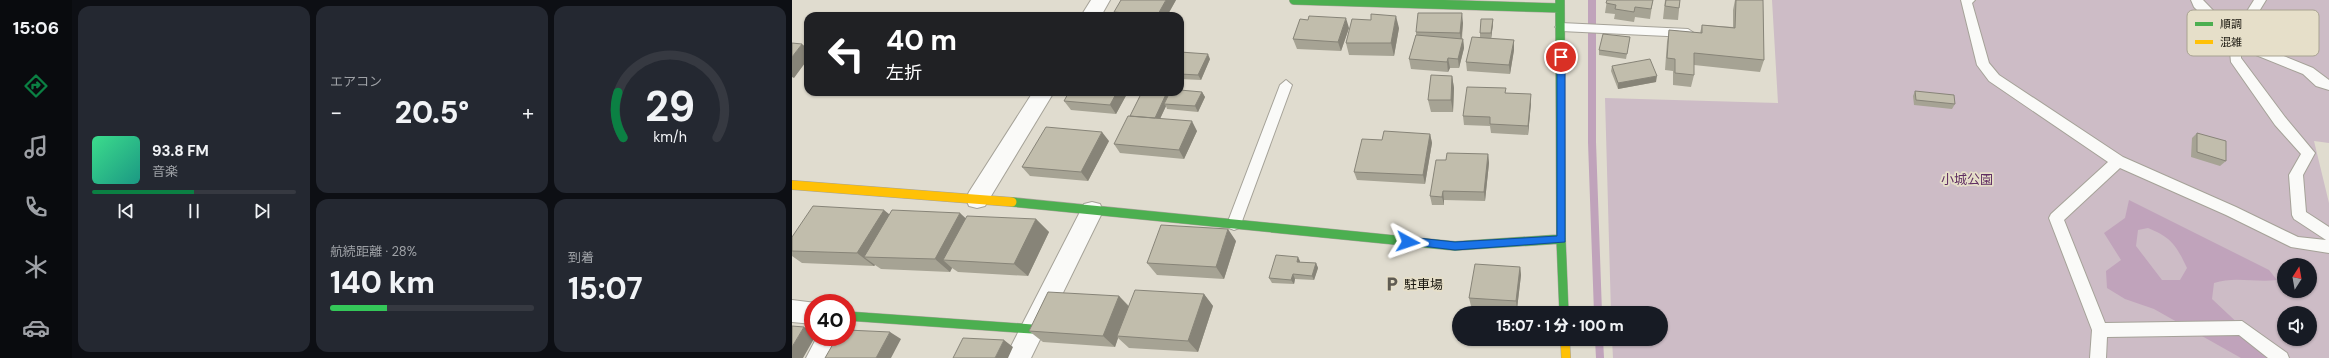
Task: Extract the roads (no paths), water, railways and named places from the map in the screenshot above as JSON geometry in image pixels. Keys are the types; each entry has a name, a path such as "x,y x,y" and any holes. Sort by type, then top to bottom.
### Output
{"street":[{"path":"1094,12 1101,0"},
{"path":"1294,0 1560,4 1564,306"},
{"path":"977,199 1041,96"},
{"path":"792,185 977,199 1455,246 1562,240"},
{"path":"1018,358 1092,210"},
{"path":"792,311 804,312"},
{"path":"856,317 1032,329"},
{"path":"819,358 826,346"},
{"path":"1565,346 1566,358"}],"lane":[{"path":"1969,0 1966,2 1983,65 1994,78 2118,161 2231,211 2296,243 2329,247"},
{"path":"2197,0 2198,4 2204,10"},
{"path":"2254,10 2260,0"},
{"path":"1560,27 1698,34"},
{"path":"2236,56 2236,59 2280,121 2308,153 2296,175 2299,215 2329,235"},
{"path":"2273,56 2308,71 2321,83 2329,85"},
{"path":"1234,224 1286,85"},
{"path":"2098,358 2100,330 2056,218 2118,161"},
{"path":"2100,330 2242,328 2281,358"}],"waterway":[{"path":"1592,0 1592,142 1598,306"},
{"path":"1599,346 1600,358"}],"place":[{"name":"駐車場","path":"1392,284"}],"park label":[{"name":"小城公園","path":"1967,179"}]}
